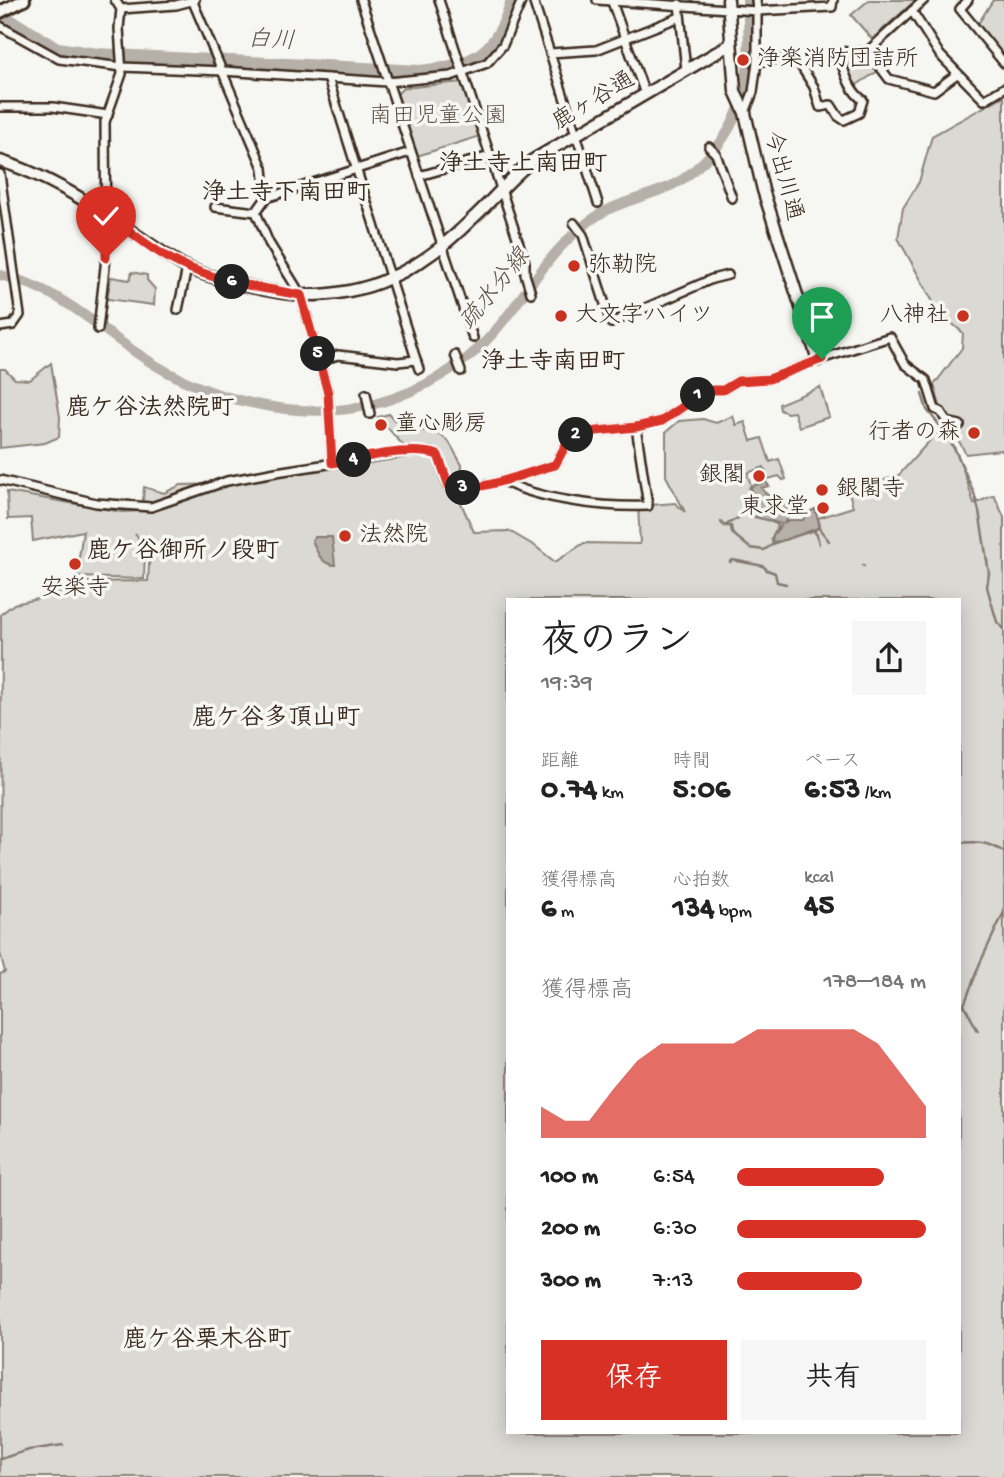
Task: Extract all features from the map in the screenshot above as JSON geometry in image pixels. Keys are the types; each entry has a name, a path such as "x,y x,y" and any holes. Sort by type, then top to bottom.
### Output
{"main road":[{"path":"1,11 24,0"}],"street":[{"path":"99,325 106,258 105,122 122,75 119,29 121,9 115,0"},
{"path":"361,0 473,338"},
{"path":"439,0 501,188 530,289"},
{"path":"0,26 60,59 222,68 328,78 432,79 462,72 487,62 503,45 522,0"},
{"path":"533,0 598,203"},
{"path":"597,0 728,5 750,11 832,7 833,0"},
{"path":"743,106 753,92 757,62 750,11 756,0"},
{"path":"757,62 777,59 800,63 838,52 868,51 924,0"},
{"path":"968,0 960,9 1004,63"},
{"path":"121,9 194,1 263,168 266,198"},
{"path":"612,2 645,94"},
{"path":"679,4 686,70"},
{"name":"今出川通","path":"728,5 735,91 743,106 755,162 818,360"},
{"path":"912,11 940,55 984,100 1004,88"},
{"path":"550,53 596,50 680,17"},
{"name":"鹿ヶ谷通","path":"0,161 47,180 107,214 140,239 187,268 230,282 301,295 356,289 391,278 442,246 533,160 731,44"},
{"path":"868,51 888,79 934,91 957,74"},
{"path":"800,63 814,87 820,107 831,105 844,120 859,113 863,100 856,95 848,80 838,52"},
{"path":"328,78 419,369"},
{"path":"0,107 53,107 107,115"},
{"path":"713,151 732,198"},
{"path":"256,212 266,198 410,152"},
{"path":"419,176 490,156"},
{"path":"0,174 20,315 13,325 0,327"},
{"path":"215,207 256,212"},
{"path":"256,212 269,243 301,295 328,393 332,463"},
{"path":"578,228 611,323 712,279 728,275"},
{"path":"178,310 187,268"},
{"path":"0,480 96,502 151,507 227,481 406,452 429,452 438,455 449,486 456,489 503,481 555,465 569,439 578,433 636,427 670,417 707,390 723,390 738,381 769,379 890,337 905,364 926,380 935,409 941,412 947,422 960,425"},
{"path":"319,361 338,355 398,362 416,360"},
{"path":"366,394 369,408"},
{"path":"503,481 533,494 559,499 648,506 636,427"}],"green space":[{"path":"869,0 916,0 872,39 851,15"},
{"path":"993,0 1004,0 1004,58 978,24"},
{"path":"868,51 881,69 852,88 838,52"},
{"name":"南田児童公園","path":"462,82 480,136 417,156 397,94 403,88"},
{"path":"1004,96 1004,453 1001,450 966,454 941,409 934,385 962,348 963,333 938,311 898,238 903,208 919,182 932,136"},
{"path":"132,272 147,275 147,280 155,289 154,305 107,299 111,277 130,280"},
{"path":"51,363 60,417 59,437 45,443 0,448 0,369 5,369 15,379 30,380"},
{"path":"820,387 829,417 799,427 794,412 780,410 779,404"},
{"path":"389,414 394,420 405,419 412,431 439,434 449,442 462,465 460,501 474,532 509,531 555,562 584,543 640,544 638,506 675,503 685,512 666,476 666,432 679,421 703,419 716,423 733,416 736,425 745,422 751,441 762,438 770,462 779,459 786,479 783,480 779,476 768,479 764,467 747,473 751,485 749,488 755,497 748,508 748,515 778,525 771,539 775,543 816,530 820,525 818,518 853,507 847,485 872,477 878,482 899,475 940,429 957,455 974,504 994,495 1004,517 1004,1477 0,1477 0,974 5,972 0,953 1,614 14,604 52,596 81,582 148,581 150,549 135,534 145,547 144,579 76,577 83,531 33,541 31,518 8,519 7,492 122,512 142,511 144,487 164,493 181,485 225,484 292,469 410,453 378,417"}],"shaded area":[{"path":"766,482 769,486 761,488 767,495 788,503 788,517 784,523 789,520 803,520 807,513 815,509 818,528 772,542 773,535 782,524 751,516 748,512 755,498 751,486"},
{"path":"314,537 332,537 335,565 326,563 320,557 312,540"}],"waterway":[{"name":"白川","path":"0,16 57,50 97,56 420,73 456,67 482,55 501,34 514,0"},
{"name":"疏水分線","path":"0,275 21,281 58,298 168,372 230,398 297,410 363,406 394,398 436,379 479,348 559,248 578,230 609,209 682,180 719,145 731,126 744,87 749,45 747,0"},
{"path":"922,394 927,410 950,438 974,493 989,573 987,587 997,622 1004,629"},
{"path":"726,525 748,512"},
{"path":"721,522 724,526 731,526 732,533 750,548 764,550 775,543"},
{"path":"818,527 829,541"},
{"path":"813,530 819,544"},
{"path":"730,562 733,560 763,566 775,573 777,582 786,584"},
{"path":"961,843 982,843 1004,852"},
{"path":"961,1006 964,1005 1004,912"},
{"path":"964,1005 978,1031"},
{"path":"0,1459 29,1450 63,1445"}],"place":[{"name":"浄楽消防団詰所","path":"743,60"},
{"name":"弥勒院","path":"574,266"},
{"name":"大文字ハイツ","path":"561,316"},
{"name":"八神社","path":"963,316"},
{"name":"童心彫房","path":"381,425"},
{"name":"行者の森","path":"974,433"},
{"name":"銀閣","path":"759,476"},
{"name":"銀閣寺","path":"822,490"},
{"name":"東求堂","path":"823,508"},
{"name":"法然院","path":"345,536"},
{"name":"安楽寺","path":"75,564"}],"district":[{"name":"浄土寺上南田町","path":"523,165"},
{"name":"浄土寺下南田町","path":"286,194"},
{"name":"浄土寺南田町","path":"553,363"},
{"name":"鹿ケ谷法然院町","path":"150,409"},
{"name":"鹿ケ谷御所ノ段町","path":"183,552"},
{"name":"鹿ケ谷多頂山町","path":"276,719"},
{"name":"鹿ケ谷栗木谷町","path":"207,1341"}],"route":[{"path":"106,258 107,214 140,239 187,268 230,282 301,295 328,393 332,463 406,452 429,452 438,455 443,475 449,486 456,489 494,484 555,465 569,439 578,433 636,427 662,421 707,390 723,390 738,381 763,381 822,359"}]}
